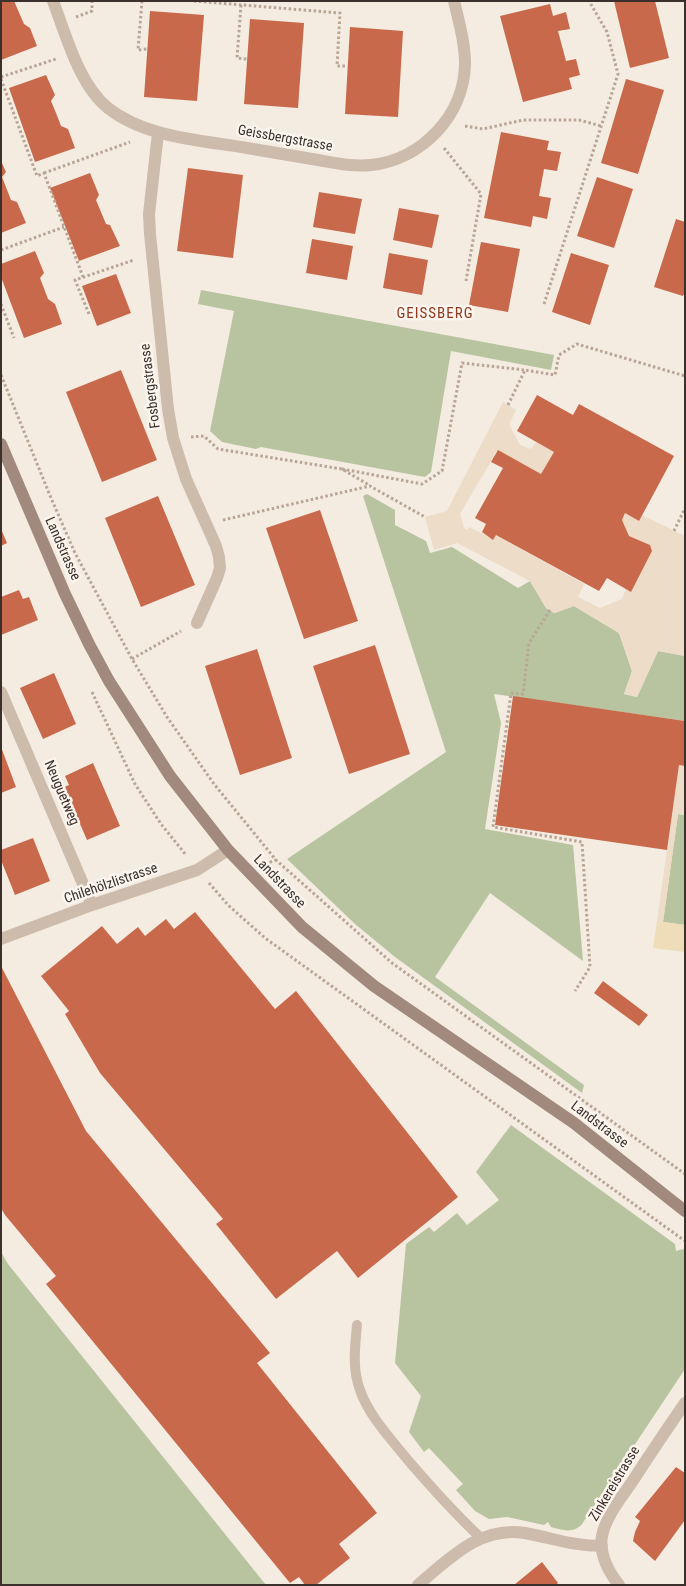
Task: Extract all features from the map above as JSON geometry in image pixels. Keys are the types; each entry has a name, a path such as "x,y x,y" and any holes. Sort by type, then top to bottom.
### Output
{"main road":[{"name":"Landstrasse","path":"1,444 64,594 110,681 170,776 228,850 302,926 374,986 574,1123 685,1211"}],"street":[{"name":"Geissbergstrasse","path":"53,1 73,54 89,86 107,107 122,118 158,133 337,163 370,165 403,156 419,148 434,136 454,107 462,86 465,66 464,48 454,1"},
{"name":"Fosbergstrasse","path":"158,133 149,214 168,409 173,438 186,480 218,552 220,568 218,578 197,622"},
{"name":"Neuguetweg","path":"1,692 92,905"},
{"name":"Chilehölzlistrasse","path":"1,939 92,905 197,870 228,850"},
{"name":"Zinkereistrasse","path":"619,1585 607,1567 602,1546 602,1535 613,1510 685,1403"},
{"path":"418,1585 459,1551 480,1538 493,1534 509,1532 572,1545 602,1546"}],"lane":[{"path":"357,1325 356,1370 360,1389 368,1406 391,1440 432,1488 480,1538"}],"path":[{"path":"62,23 92,11 92,1"},
{"path":"142,1 138,50 147,49"},
{"path":"194,1 340,13 337,66 347,66"},
{"path":"544,304 618,74 608,32 589,1"},
{"path":"241,5 237,58 247,59"},
{"path":"73,54 1,78 37,176 158,133"},
{"path":"444,124 483,129 523,120 579,120 601,126"},
{"path":"434,136 481,194 466,281"},
{"path":"44,173 83,277"},
{"path":"1,250 64,227"},
{"path":"89,314 75,280 152,256"},
{"path":"1,304 14,338"},
{"path":"202,437 204,436 218,449 422,484 442,471 462,363 555,375 560,355 577,344 685,376"},
{"path":"508,405 525,370"},
{"path":"1,375 50,498 75,553 132,659 167,717 214,784 276,860 392,963 685,1174"},
{"path":"342,469 424,517"},
{"path":"206,524 370,486"},
{"path":"674,530 685,508"},
{"path":"550,610 529,643 523,694 511,693 493,827 582,842 590,967 575,991"},
{"path":"132,659 197,622"}],"green space":[{"path":"201,290 554,355 551,370 451,351 431,472 425,477 261,447 256,449 222,442 210,431 234,311 198,304"},
{"path":"367,494 395,510 395,525 426,541 430,553 452,547 518,588 530,581 546,608 554,613 574,606 619,633 632,671 624,694 637,697 658,651 685,656 685,721 494,694 501,723 485,829 573,845 583,961 490,893 435,977 584,1085 582,1093 395,957 355,924 287,859 446,752 363,496"},
{"path":"678,814 685,815 685,925 663,922"},
{"path":"511,1125 675,1244 676,1251 683,1249 685,1251 685,1369 582,1524 571,1530 551,1527 548,1522 544,1525 507,1517 489,1519 475,1511 456,1490 463,1484 429,1448 424,1452 409,1432 421,1396 395,1363 406,1244 429,1227 434,1232 457,1213 467,1225 499,1200 476,1172"},
{"path":"1,1252 8,1264 266,1585 1,1585"}],"sand":[{"path":"657,921 685,925 685,952 653,948"}],"shaded area":[{"path":"503,402 516,410 509,424 520,445 531,449 536,442 554,452 541,474 497,451 460,514 464,528 467,530 469,527 493,539 496,535 584,584 578,597 600,608 622,599 626,589 631,591 652,551 650,545 629,536 622,520 625,513 639,521 642,515 685,536 685,656 658,651 637,697 624,694 632,671 619,633 574,606 555,613 546,608 530,581 457,543 434,550 425,517 447,511"},
{"path":"679,765 685,766 685,815 678,814 663,922 657,921"}],"building":[{"path":"1,1 14,1 24,24 30,28 37,46 1,60"},
{"path":"614,1 655,1 669,58 630,68"},
{"path":"550,4 553,16 566,12 570,29 558,31 566,61 576,59 580,75 569,78 572,89 523,102 500,16"},
{"path":"150,11 204,15 197,101 144,97"},
{"path":"250,19 304,23 298,108 244,104"},
{"path":"350,27 403,31 398,117 345,114"},
{"path":"46,75 55,95 51,101 61,126 68,129 75,148 35,162 9,88"},
{"path":"626,79 664,90 638,174 601,163"},
{"path":"501,132 549,141 547,150 561,152 557,171 544,169 539,196 551,198 547,219 533,216 531,227 484,218"},
{"path":"1,161 6,172 2,177 11,200 17,202 26,223 1,233"},
{"path":"188,168 243,175 233,258 177,251"},
{"path":"90,173 99,195 96,200 106,224 110,225 120,246 79,261 50,188"},
{"path":"597,177 633,189 614,248 577,236"},
{"path":"319,192 362,199 355,234 313,227"},
{"path":"399,208 439,215 432,248 393,240"},
{"path":"676,219 685,222 685,292 683,296 654,287"},
{"path":"312,239 353,246 347,280 306,273"},
{"path":"481,242 520,249 508,312 469,305"},
{"path":"35,251 44,273 40,278 48,299 55,304 62,324 24,338 1,277 1,264"},
{"path":"389,253 428,260 422,295 383,288"},
{"path":"571,253 609,265 590,325 552,312"},
{"path":"116,274 131,313 97,326 82,286"},
{"path":"121,370 157,460 102,482 66,392"},
{"path":"537,395 573,415 579,404 674,456 639,521 625,513 622,520 629,536 650,545 652,551 631,592 607,578 599,591 496,535 493,540 482,532 486,524 475,518 503,468 491,462 498,450 541,474 554,452 517,431"},
{"path":"158,496 195,585 141,607 105,518"},
{"path":"320,510 358,621 304,639 266,528"},
{"path":"1,529 7,543 1,546"},
{"path":"19,590 23,599 29,597 38,620 1,635 1,597"},
{"path":"375,645 410,754 349,774 313,666"},
{"path":"257,649 292,758 240,775 205,666"},
{"path":"54,673 76,724 43,739 20,688"},
{"path":"513,696 685,721 685,766 679,765 667,850 495,825"},
{"path":"1,747 16,787 1,793"},
{"path":"93,763 120,826 87,840 64,787 69,785 65,776"},
{"path":"33,838 50,881 15,895 1,860 1,850"},
{"path":"195,912 275,1009 296,991 458,1197 358,1278 337,1251 276,1299 216,1224 223,1219 100,1073 65,1014 69,1011 41,976 102,926 117,944 138,927 145,936 166,919 174,929"},
{"path":"1,966 86,1131 270,1353 257,1363 377,1513 339,1544 350,1558 316,1585 305,1585 299,1577 290,1583 46,1284 56,1276 1,1208"},
{"path":"603,981 648,1015 639,1026 594,993"},
{"path":"676,1467 685,1473 685,1520 655,1561 633,1541 640,1521 635,1517"},
{"path":"542,1562 558,1583 556,1585 514,1585"}],"district":[{"name":"GEISSBERG","path":"435,314"}]}
